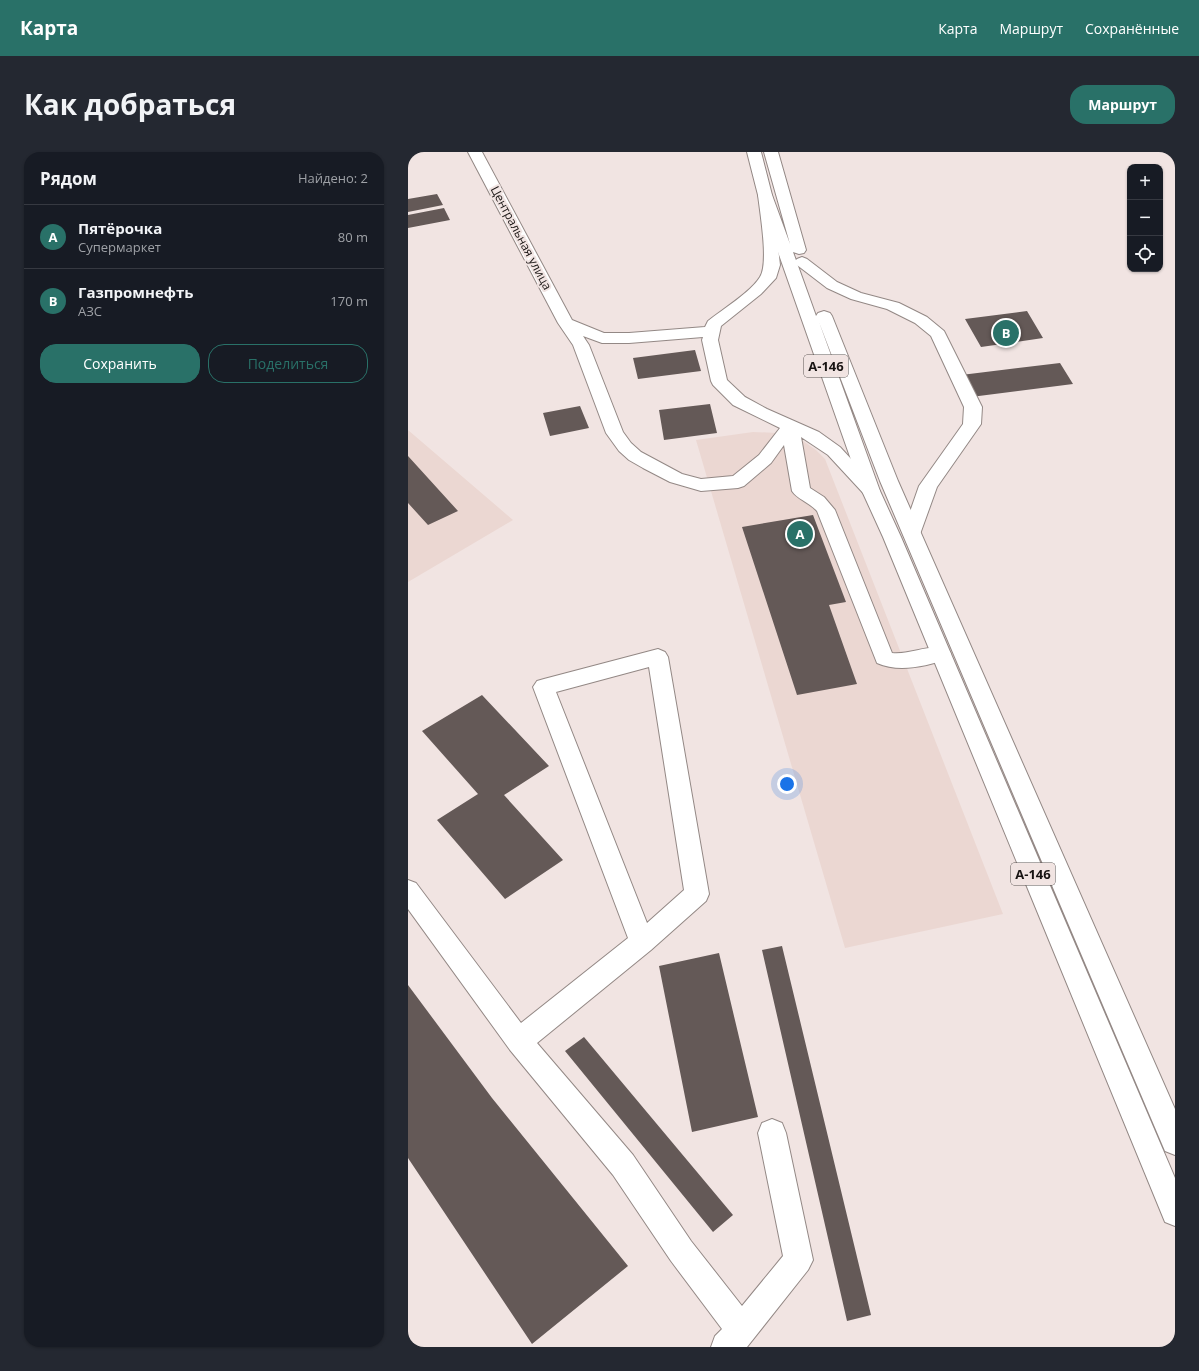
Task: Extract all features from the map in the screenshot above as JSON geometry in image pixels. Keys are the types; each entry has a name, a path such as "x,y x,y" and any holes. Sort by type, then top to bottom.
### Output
{"main road":[{"name":"Центральная улица","path":"475,152 566,323 581,345 615,433 625,447 635,456 676,478 701,485 738,482 765,459 790,426"},
{"name":"А-146","path":"754,152 765,195 871,491 1175,1212"},
{"name":"А-146","path":"771,152 802,262 889,481 1175,1141"},
{"path":"765,195 772,265 768,278 756,291 714,324 710,340 719,381 739,401 761,413 813,436 834,451 871,491"},
{"path":"802,262 832,285 856,296 893,306 921,320 938,334 973,407 972,424 928,486 912,532"},
{"path":"566,323 602,338 629,338 712,331"},
{"path":"790,426 801,491 820,502 826,510 884,658 896,662 941,654"},
{"path":"519,1041 642,942 697,894 658,657 544,687 642,942"},
{"path":"408,890 519,1041 623,1165 681,1251 734,1339 798,1260 772,1133"}],"shaded area":[{"path":"408,430 513,520 408,582"},
{"path":"753,432 778,433 803,441 816,450 825,459 1003,914 845,948 696,440"}],"building":[{"path":"437,194 443,205 408,212 408,199"},
{"path":"444,208 450,220 408,228 408,215"},
{"path":"1027,311 1043,338 981,347 965,319"},
{"path":"695,350 701,371 638,379 633,358"},
{"path":"1060,363 1073,384 963,398 953,376"},
{"path":"710,404 717,433 664,440 659,410"},
{"path":"580,406 589,428 550,436 543,413"},
{"path":"408,456 458,511 428,525 408,503"},
{"path":"813,515 846,602 829,605 857,684 797,695 742,527"},
{"path":"482,695 549,766 504,795 563,860 505,899 437,820 478,794 422,731"},
{"path":"782,946 871,1315 847,1321 762,950"},
{"path":"719,953 758,1117 692,1132 659,966"},
{"path":"408,985 492,1098 628,1266 532,1344 408,1158"},
{"path":"584,1037 733,1215 713,1232 565,1051"}],"place":[{"name":"Газпромнефть","path":"1006,333"},
{"name":"Пятёрочка","path":"800,534"}]}
